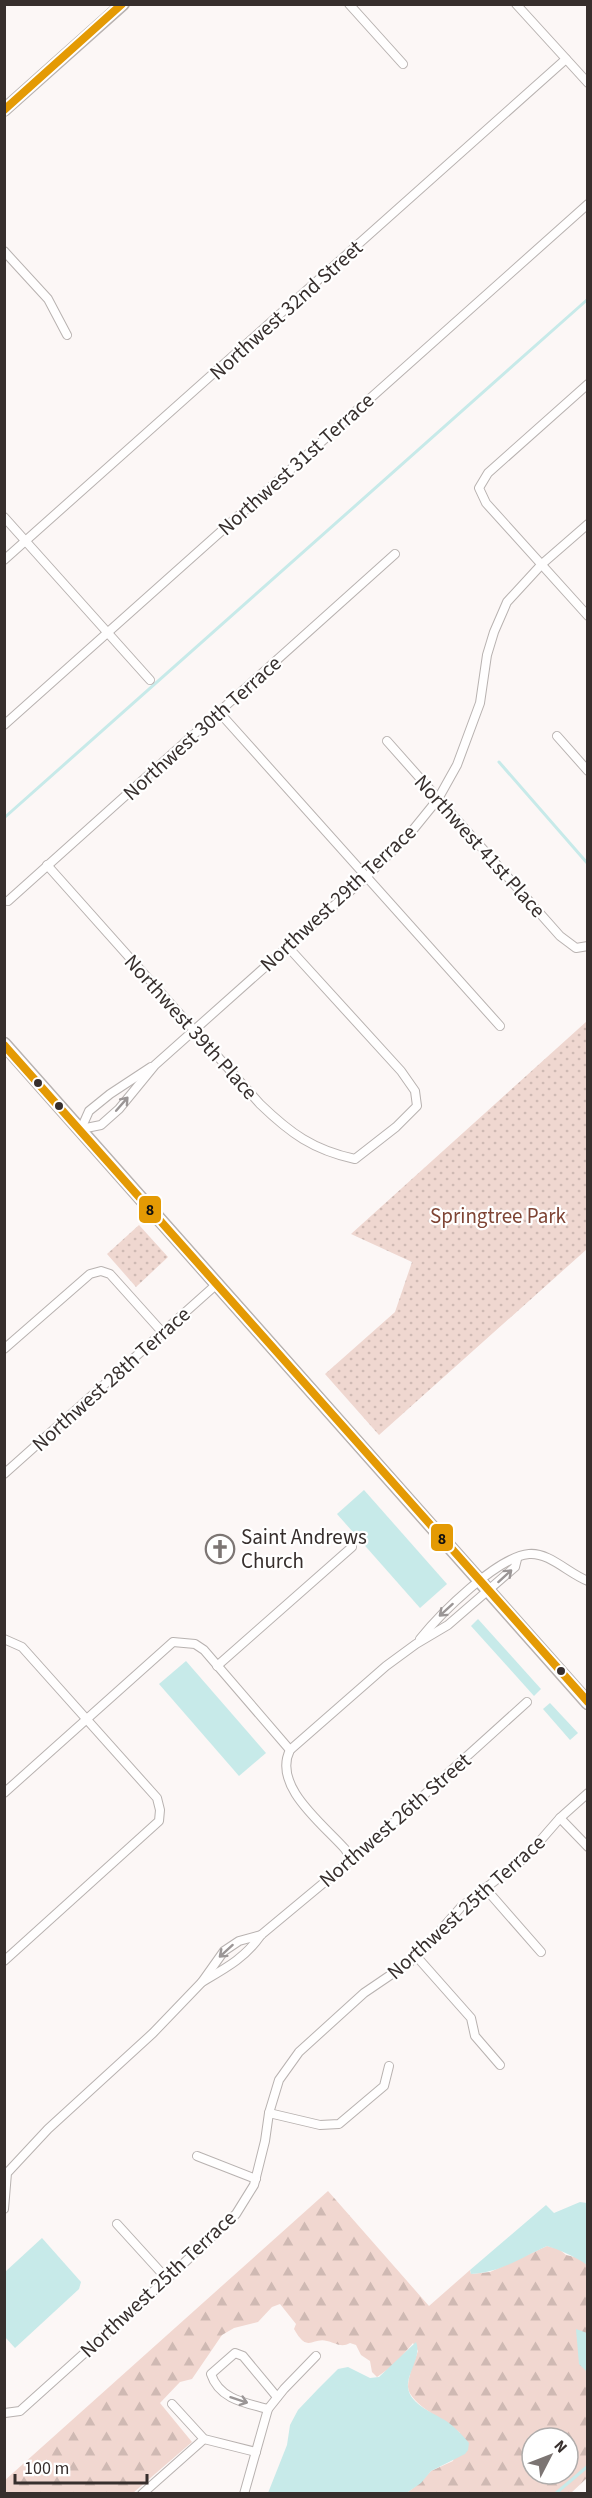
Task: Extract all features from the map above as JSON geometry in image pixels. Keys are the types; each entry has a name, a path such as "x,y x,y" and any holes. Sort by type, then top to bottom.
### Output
{"main road":[{"path":"4,110 123,4"},
{"path":"4,1044 588,1703"}],"street":[{"path":"349,4 403,64"},
{"path":"516,4 588,83"},
{"name":"Northwest 32nd Street","path":"4,560 566,59"},
{"name":"Northwest 31st Terrace","path":"4,725 588,204"},
{"path":"4,251 48,299 67,335"},
{"path":"588,384 488,472 479,488 486,503 588,615"},
{"path":"4,517 150,680"},
{"name":"Northwest 29th Terrace","path":"81,1130 101,1125 119,1109 154,1065 366,877 408,836 438,799 457,765 480,703 487,655 507,602 542,564 588,524"},
{"name":"Northwest 30th Terrace","path":"8,901 395,554"},
{"path":"219,712 500,1026"},
{"path":"556,736 588,771"},
{"name":"Northwest 41st Place","path":"387,741 560,936 576,948 588,946"},
{"name":"Northwest 39th Place","path":"47,865 260,1104 289,1131 314,1147 355,1160 396,1127 417,1106 415,1091 401,1071 288,947"},
{"name":"Northwest 29th Terrace","path":"81,1130 89,1111 154,1065"},
{"path":"4,1349 90,1274 101,1271 110,1274 163,1333"},
{"name":"Northwest 28th Terrace","path":"4,1474 218,1283"},
{"path":"217,1666 352,1547"},
{"path":"351,1859 345,1849 292,1790 285,1770 290,1750 386,1666 416,1644 448,1625 509,1560 529,1554 542,1557 588,1581"},
{"path":"416,1644 435,1619 484,1585"},
{"path":"4,1639 22,1647 157,1798 160,1810 159,1821 4,1961"},
{"path":"4,1793 173,1642 195,1644 290,1750"},
{"name":"Northwest 26th Street","path":"202,1982 237,1962 251,1949 261,1935 351,1859 527,1702"},
{"name":"Northwest 25th Terrace","path":"4,2413 20,2411 224,2227 245,2200 256,2179 266,2142 268,2113 279,2080 299,2052 364,1994 417,1957 461,1907 526,1857 560,1818 588,1793"},
{"path":"560,1818 588,1847"},
{"path":"485,1888 541,1952"},
{"name":"Northwest 26th Street","path":"4,2209 7,2173 48,2129 153,2033 202,1982 219,1956 230,1946 261,1935"},
{"path":"417,1957 471,2018 475,2036 500,2065"},
{"path":"268,2113 320,2126 339,2124 384,2086 389,2066"},
{"path":"197,2156 256,2179"},
{"path":"117,2224 167,2279"},
{"path":"268,2409 228,2397 214,2383 212,2374 235,2353 243,2356 277,2397"},
{"path":"244,2493 268,2409 316,2356"},
{"path":"172,2404 204,2439 256,2452"},
{"path":"142,2493 204,2439"}],"green space":[{"name":"Springtree Park","path":"587,1021 587,1249 379,1435 325,1374 395,1312 412,1262 351,1234"},
{"path":"139,1225 168,1257 136,1287 107,1254"},
{"path":"328,2191 429,2306 470,2270 471,2274 490,2272 547,2246 579,2258 587,2265 587,2478 580,2485 580,2426 520,2426 520,2486 578,2486 571,2493 349,2493 408,2492 431,2471 453,2461 460,2433 422,2406 410,2393 409,2378 418,2351 413,2343 395,2364 377,2377 372,2372 370,2361 361,2355 356,2345 350,2343 341,2345 322,2340 310,2343 303,2341 294,2329 296,2324 280,2304 272,2307 258,2322 234,2328 222,2335 192,2379 180,2382 160,2403 192,2442 133,2493 5,2493 4,2481"}],"water":[{"path":"364,1490 447,1584 420,1608 337,1514"},
{"path":"478,1619 541,1689 534,1696 471,1626"},
{"path":"186,1661 266,1753 239,1776 159,1684"},
{"path":"550,1703 578,1733 570,1740 543,1709"},
{"path":"580,2202 587,2203 587,2265 547,2246 511,2264 471,2274 470,2270 546,2205 554,2213"},
{"path":"42,2238 81,2282 79,2289 15,2348 5,2337 5,2272"},
{"path":"576,2329 587,2333 587,2372 579,2364"},
{"path":"416,2342 417,2353 408,2382 410,2393 418,2404 449,2423 462,2435 469,2443 465,2454 431,2471 421,2483 408,2492 268,2493 287,2445 290,2425 298,2410 318,2389 338,2369 348,2367 370,2378 379,2377"}],"waterway":[{"path":"4,818 588,299"},
{"path":"499,762 588,864"},
{"path":"555,2494 588,2466"}],"transit line":[{"name":"8","path":"4,110 122,4"},
{"name":"8","path":"4,1045 588,1702"}],"place":[{"name":"Saint Andrews Church","path":"220,1549"}]}
